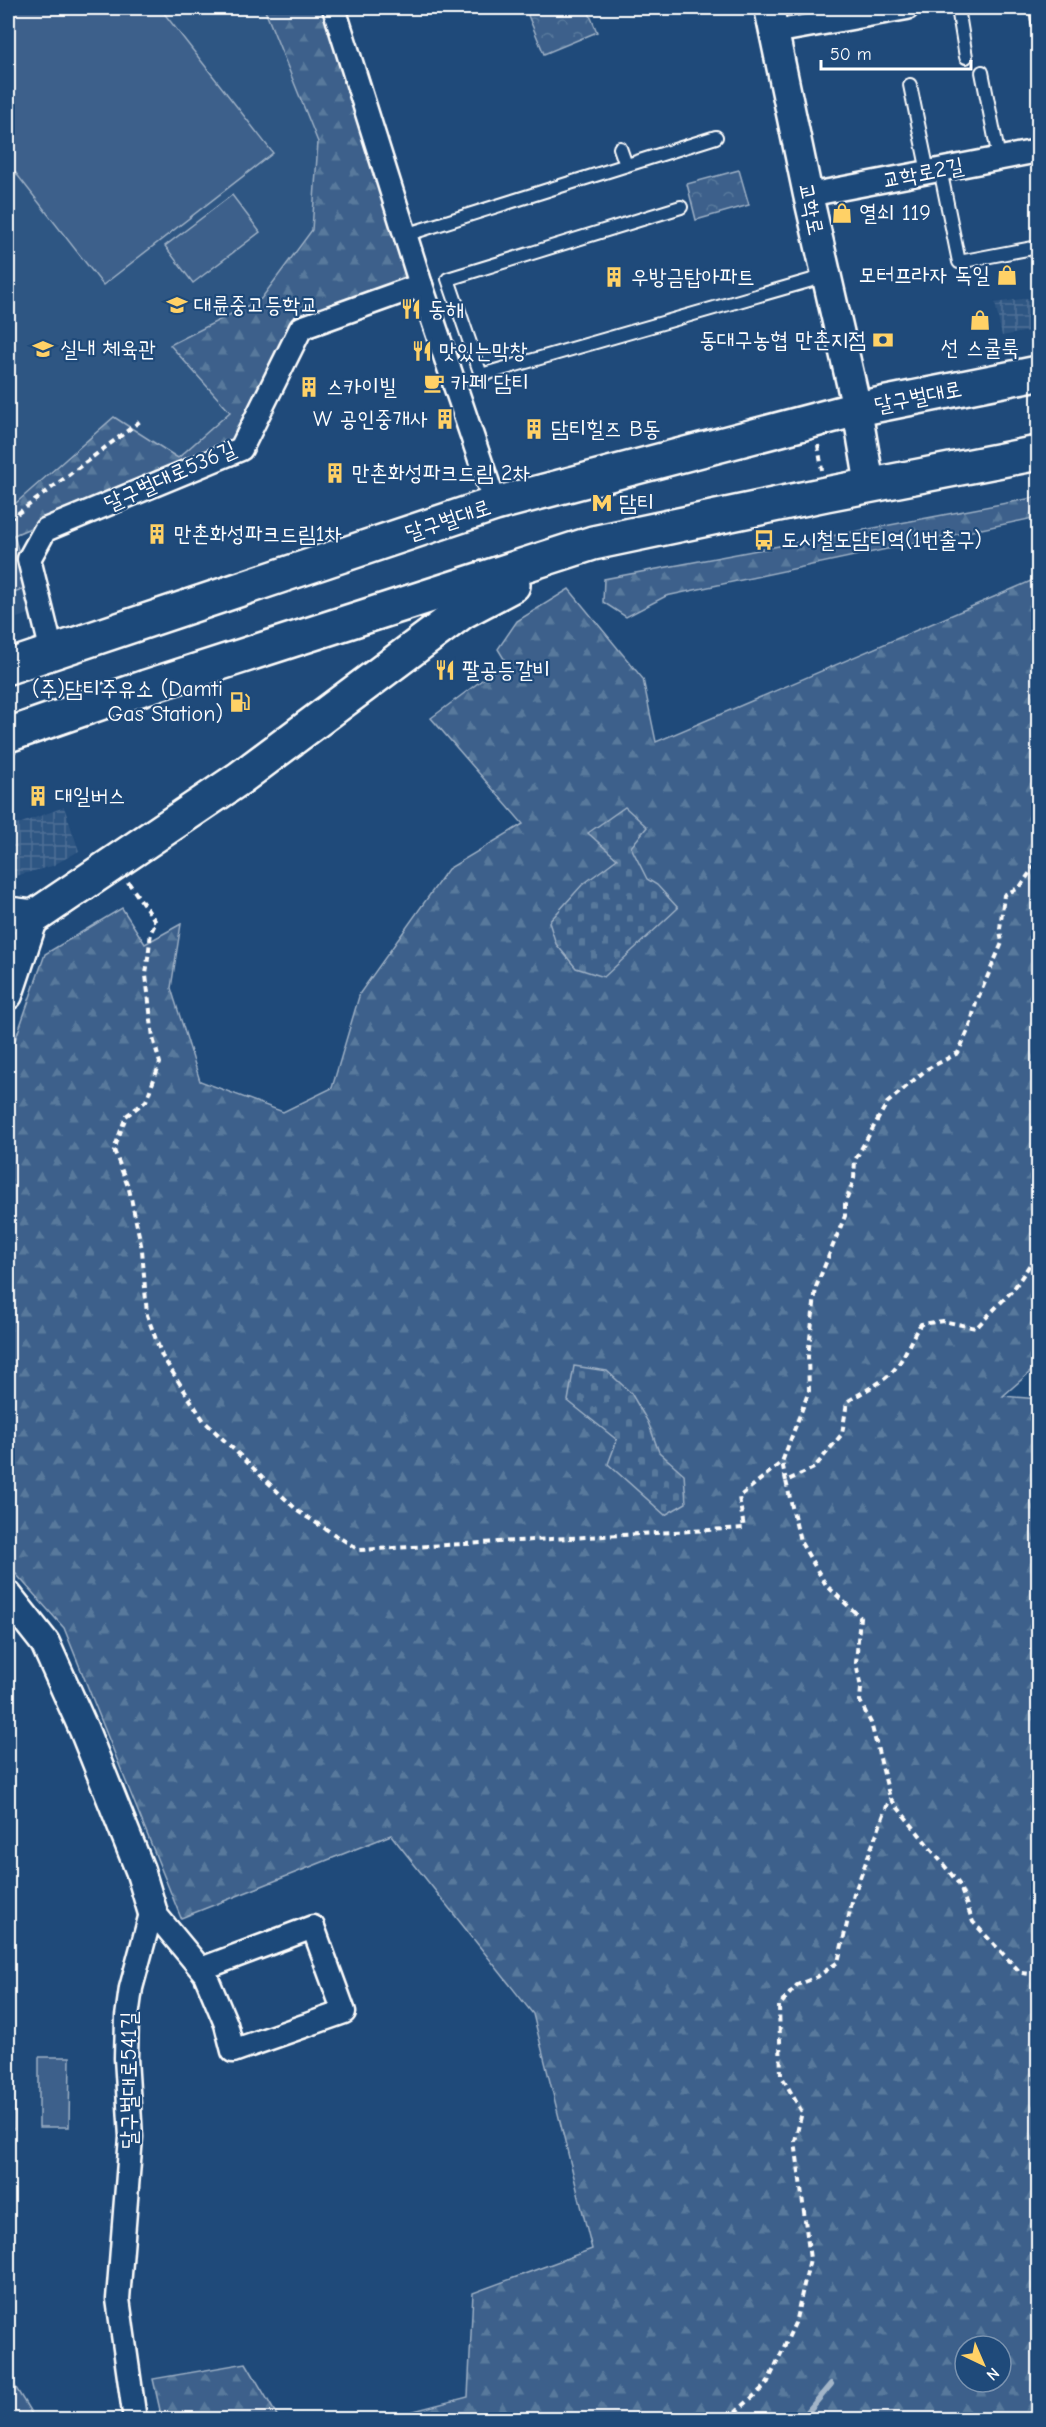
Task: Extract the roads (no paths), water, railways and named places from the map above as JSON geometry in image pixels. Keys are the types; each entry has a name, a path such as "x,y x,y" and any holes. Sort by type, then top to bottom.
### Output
{"main road":[{"name":"달구벌대로","path":"8,667 495,504 857,409 1038,373"},
{"path":"8,735 146,687 593,543 826,494 1038,453"},
{"path":"21,915 116,863 240,778 462,612 593,543"}],"street":[{"path":"334,8 421,285 495,504"},
{"path":"771,20 907,8"},
{"name":"교학로","path":"771,20 857,409 870,486"},
{"name":"교학로2길","path":"808,195 1038,151"},
{"name":"달구벌대로536길","path":"52,652 29,559 45,530 241,449 301,328 421,285"},
{"path":"8,996 21,915"},
{"path":"8,1596 45,1643 84,1730 140,1870 152,1910 201,1969 226,2025 233,2051 344,2012 313,1928 201,1969"},
{"name":"달구벌대로541길","path":"135,2420 118,2299 132,2137 126,2058 127,2017 131,1988 152,1910"}],"lane":[{"path":"958,8 966,57"},
{"path":"1036,8 1038,22"},
{"path":"982,72 999,158"},
{"path":"910,85 959,262 1038,247"},
{"path":"405,235 716,137"},
{"path":"620,148 626,165"},
{"path":"681,207 448,279 481,375 826,276"}],"waterway":[{"path":"801,2420 831,2384"}],"place":[{"name":"열쇠 119","path":"842,213"},
{"name":"모터프라자 독일","path":"1007,275"},
{"name":"우방금탑아파트","path":"614,277"},
{"name":"대륜중고등학교","path":"177,305"},
{"name":"동해","path":"411,309"},
{"name":"선 스쿨룩","path":"980,320"},
{"name":"동대구농협 만촌지점","path":"883,340"},
{"name":"실내 체육관","path":"43,349"},
{"name":"맛있는막창","path":"422,351"},
{"name":"카페 담티","path":"434,383"},
{"name":"스카이빌","path":"309,387"},
{"name":"W 공인중개사","path":"445,419"},
{"name":"담티힐즈 B동","path":"534,429"},
{"name":"만촌화성파크드림 2차","path":"335,473"},
{"name":"담티","path":"602,503"},
{"name":"만촌화성파크드림1차","path":"157,534"},
{"name":"도시철도담티역(1번출구)","path":"764,540"},
{"name":"팔공등갈비","path":"445,670"},
{"name":"(주)담티주유소 (Damti Gas Station)","path":"240,702"},
{"name":"대일버스","path":"38,796"}]}
